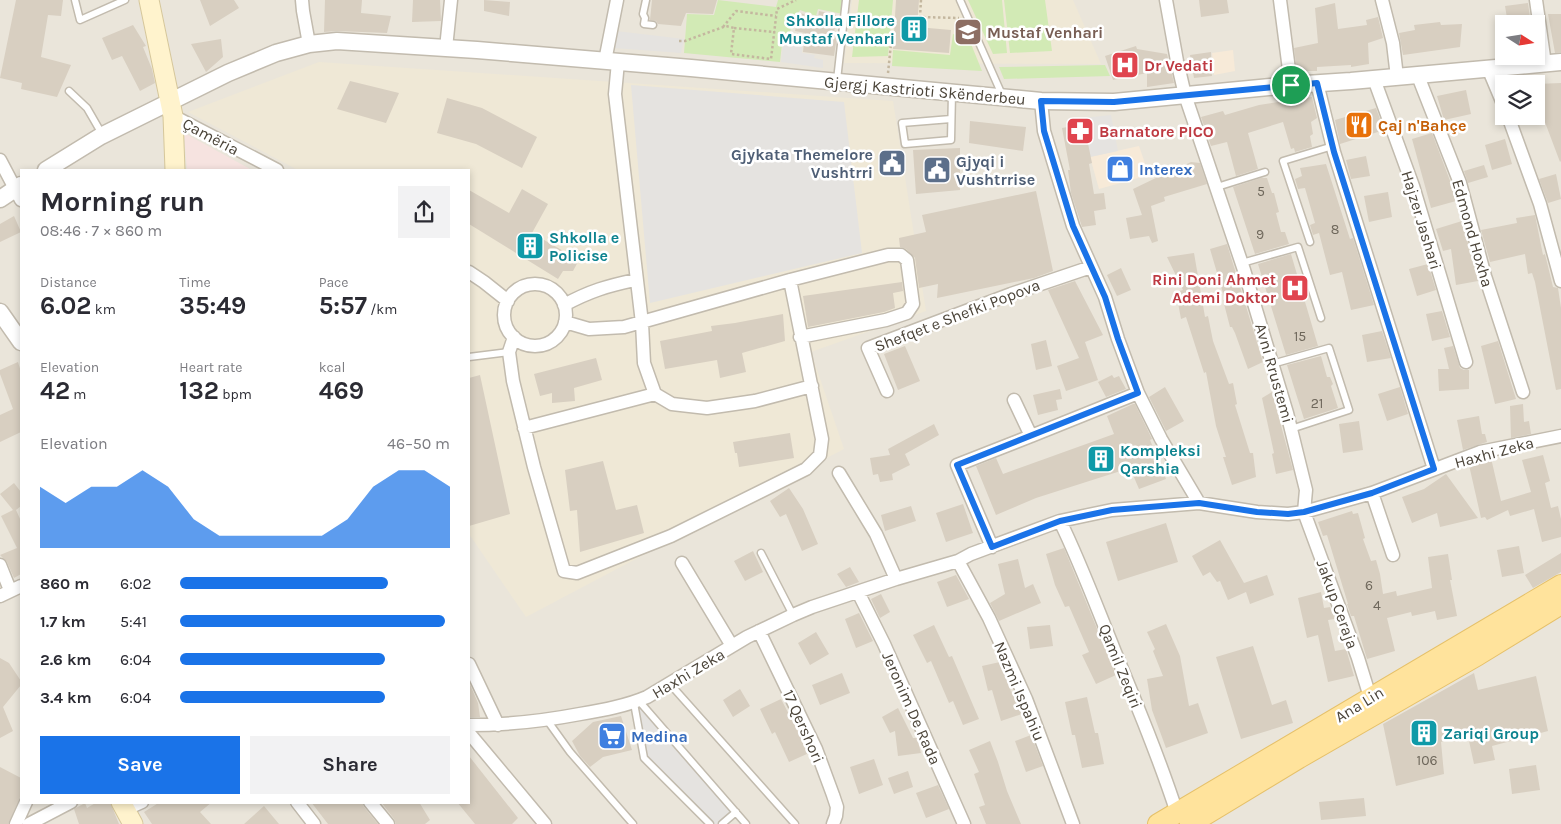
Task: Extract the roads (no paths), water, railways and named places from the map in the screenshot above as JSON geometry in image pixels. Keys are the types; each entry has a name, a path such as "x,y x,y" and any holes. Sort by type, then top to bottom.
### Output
{"main road":[{"path":"149,0 172,109"},
{"name":"Çamëria","path":"172,109 174,169"},
{"name":"Ana Lin","path":"1183,818 1370,697 1561,585"},
{"name":"Ana Lin","path":"1158,824 1183,818 1299,758 1478,655 1561,604"}],"street":[{"path":"302,0 302,10 309,44"},
{"path":"446,48 451,0"},
{"path":"618,0 612,62 615,94 635,280 642,323 644,363 655,394 672,404 707,408 755,401 812,386"},
{"name":"Avni Rrustemi","path":"1166,0 1185,94 1242,263 1291,429 1306,490 1304,512"},
{"path":"1280,0 1291,85"},
{"path":"1382,0 1393,42 1397,77"},
{"path":"1536,0 1553,63"},
{"name":"Gjergj Kastrioti Skënderbeu","path":"48,169 103,135 172,109 228,73 276,53 309,44 337,41 612,62 1041,101 1114,102 1185,94 1418,76 1553,63"},
{"path":"1488,68 1495,85"},
{"name":"Edmond Hoxha","path":"1418,76 1460,183 1485,276 1523,392"},
{"name":"Hajzer Jashari","path":"1374,79 1413,186 1466,362"},
{"path":"1317,83 1333,146 1434,469"},
{"path":"1041,101 1044,131 1073,226 1105,297 1138,393 1160,438 1199,503"},
{"name":"Çamëria","path":"172,109 274,169"},
{"path":"1511,125 1540,204 1561,281"},
{"path":"0,160 19,191 0,199"},
{"path":"565,322 589,329 624,327 790,280 888,255 901,255 907,260 913,304 907,313 886,320 800,337"},
{"name":"Shefqet e Shefki Popova","path":"887,391 868,348 1011,294 1091,267"},
{"path":"470,273 508,300"},
{"path":"564,305 595,290 635,280"},
{"path":"514,337 510,352 524,428 564,571 577,573 671,536 806,469 820,455 822,439 790,280"},
{"path":"538,284 551,289 561,298 564,305 566,311 565,322 556,337 541,345 524,343 514,337 505,321 508,300 524,286 538,284"},
{"path":"0,312 20,341"},
{"path":"992,547 957,465 1138,393"},
{"path":"524,428 655,394"},
{"path":"1014,400 1031,436"},
{"name":"Haxhi Zeka","path":"470,725 498,725 547,720 636,702 759,631 793,615 812,607 958,561 971,554 1060,521 1112,510 1199,503 1257,512 1288,514 1304,512 1372,493 1480,452 1561,436"},
{"path":"839,472 876,534 896,580"},
{"path":"1372,493 1393,556"},
{"name":"Jakup Ceraja","path":"1304,512 1358,658 1370,697"},
{"name":"Qamil Zeqiri","path":"1060,521 1080,562 1183,818"},
{"name":"Nazmi Ispahiu","path":"958,561 989,618 1022,690 1073,824"},
{"path":"682,563 732,646"},
{"path":"0,565 10,591"},
{"name":"Jeronim De Rada","path":"858,592 884,644 964,824"},
{"name":"17 Qershori","path":"759,631 816,749 837,807 833,824"},
{"path":"470,666 498,725"},
{"path":"470,734 544,824"},
{"path":"16,824 25,804"},
{"path":"29,824 67,804"},
{"path":"126,812 139,804"},
{"path":"299,804 314,824"},
{"path":"372,804 388,824"}],"lane":[{"path":"77,1 80,20 126,0"},
{"path":"646,0 643,14 645,18 644,24 653,25"},
{"path":"836,82 846,0"},
{"path":"960,0 1004,97"},
{"path":"68,91 88,108 103,135"},
{"path":"951,119 902,123 905,144 952,140 952,92"},
{"path":"1310,242 1284,160 1333,146"},
{"path":"1217,187 1266,172"},
{"path":"1242,263 1298,247 1321,318"},
{"path":"1272,364 1329,348 1348,410 1291,429"},
{"path":"470,357 510,352"},
{"path":"761,553 793,615"},
{"path":"670,684 795,824"},
{"path":"636,702 746,824"},
{"path":"636,702 644,758 710,824"},
{"path":"547,720 570,752 633,824"},
{"path":"722,824 736,812"}],"place":[{"name":"Shkolla Fillore Mustaf Venhari","path":"914,29"},
{"name":"Mustaf Venhari","path":"968,32"},
{"name":"Dr Vedati","path":"1125,65"},
{"name":"Çaj n'Bahçe","path":"1359,125"},
{"name":"Barnatore PICO","path":"1080,131"},
{"name":"Gjykata Themelore Vushtrri","path":"892,163"},
{"name":"Interex","path":"1120,169"},
{"name":"Gjyqi i Vushtrrise","path":"937,170"},
{"name":"Shkolla e Policise","path":"530,246"},
{"name":"Rini Doni Ahmet Ademi Doktor","path":"1295,288"},
{"name":"Kompleksi Qarshia","path":"1101,459"},
{"name":"Zariqi Group","path":"1424,733"},
{"name":"Medina","path":"612,736"}]}
